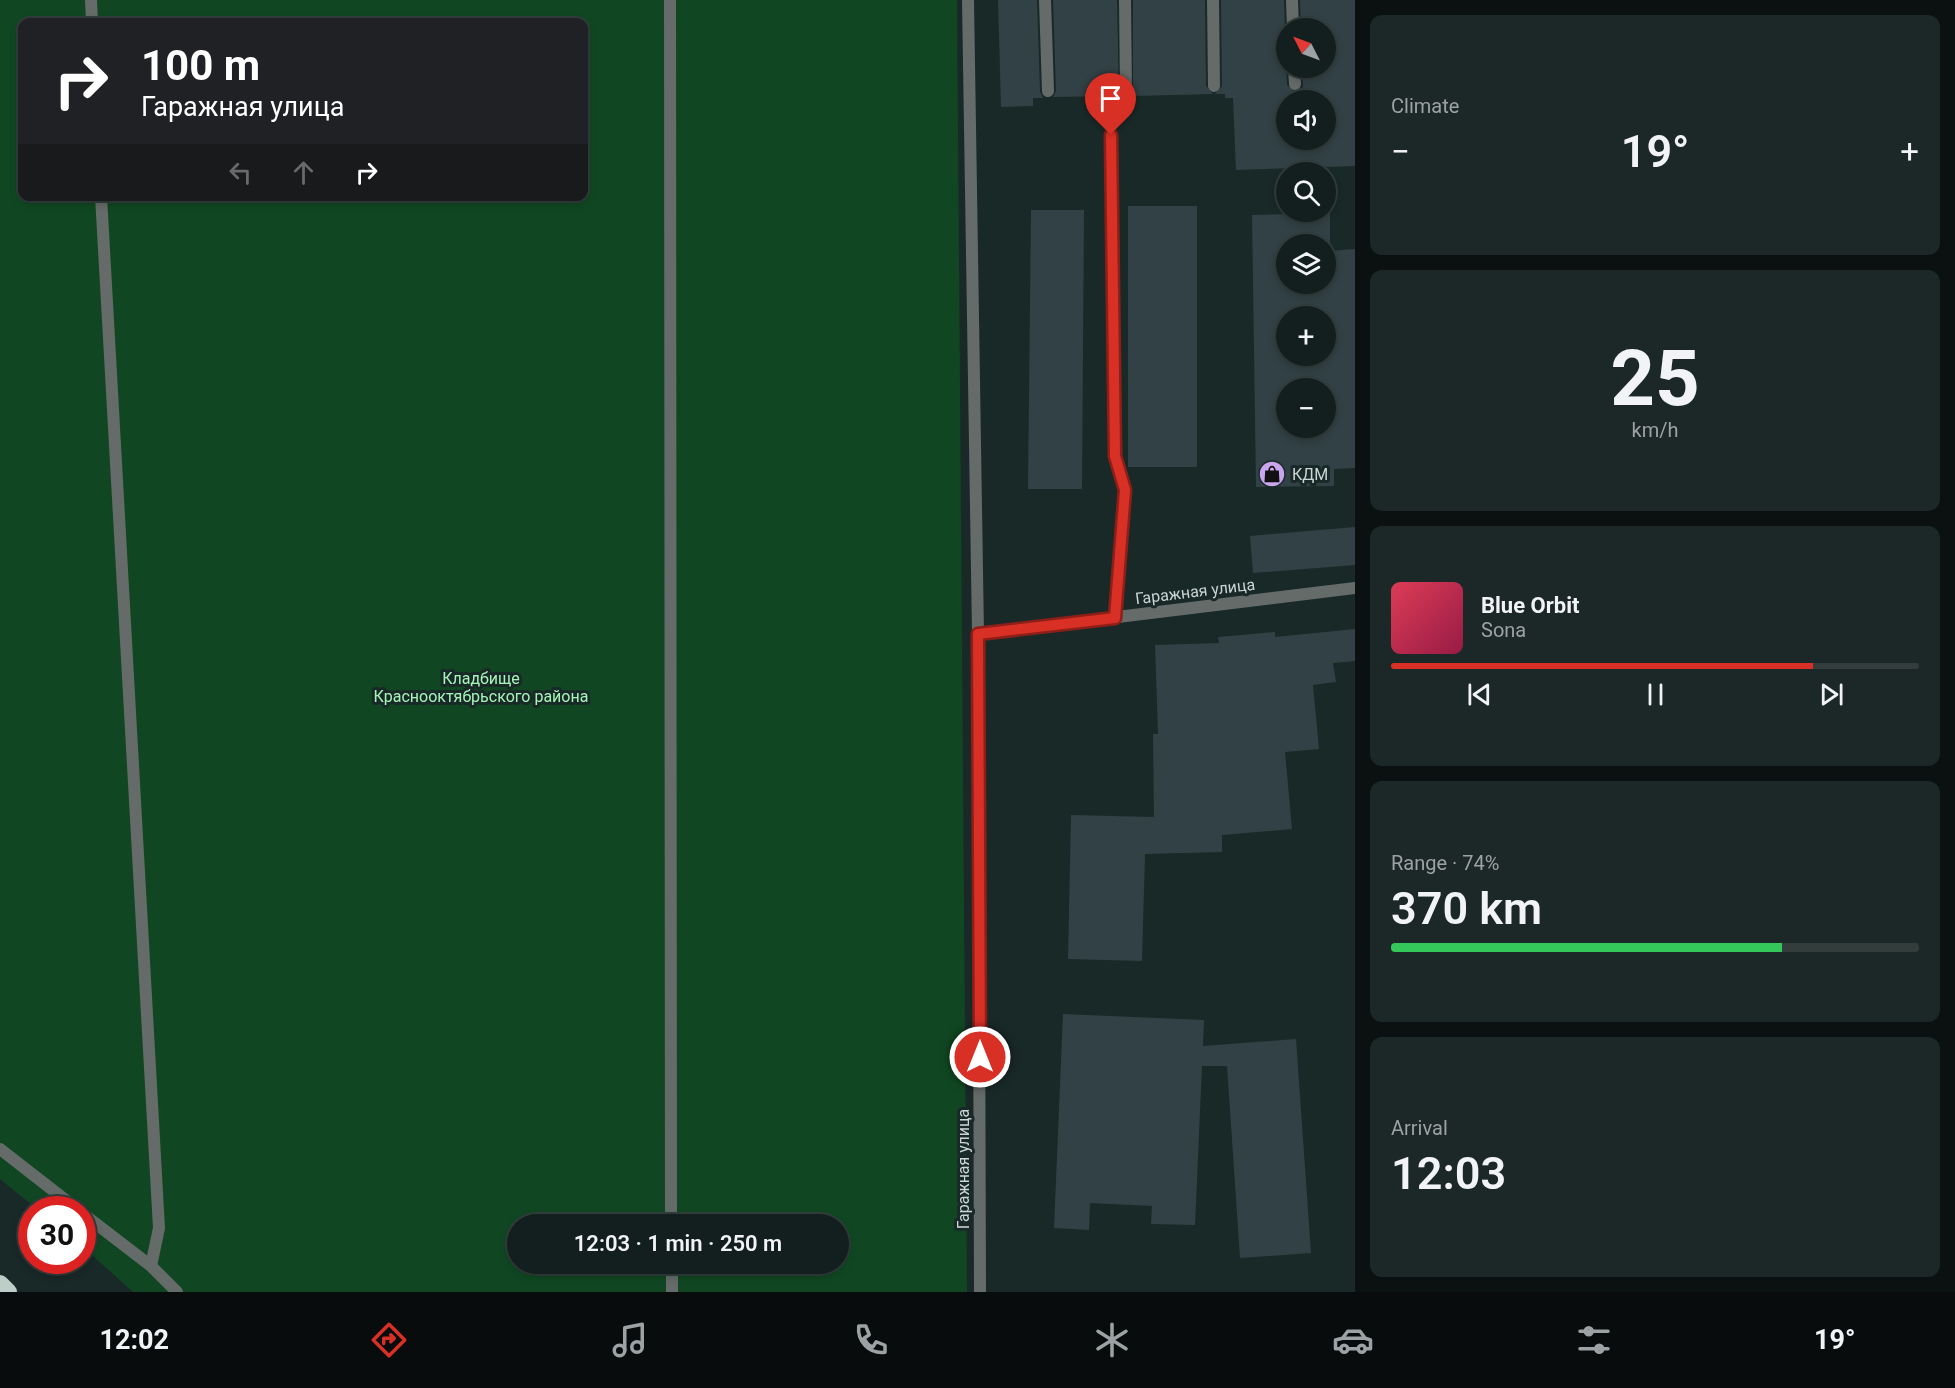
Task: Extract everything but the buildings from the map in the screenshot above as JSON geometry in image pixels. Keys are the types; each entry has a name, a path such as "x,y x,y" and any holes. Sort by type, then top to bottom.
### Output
{"highway":[{"path":"0,1284 8,1292"}],"street":[{"path":"90,0 92,18"},
{"path":"670,0 671,1214"},
{"path":"968,0 978,634"},
{"path":"1045,0 1048,91"},
{"path":"1125,0 1126,92"},
{"path":"1212,0 1214,86"},
{"path":"1292,0 1293,18"},
{"path":"1295,78 1295,84"},
{"path":"1111,135 1115,456 1125,490 1115,618"},
{"path":"101,201 159,1228 151,1266"},
{"name":"Гаражная улица","path":"981,1292 978,634 1355,588"},
{"path":"0,1149 60,1196"},
{"path":"96,1224 151,1266 177,1292"},
{"path":"672,1274 672,1292"}],"green space":[{"name":"Кладбище Краснооктябрьского района","path":"0,0 957,0 967,1292 133,1292 96,1259 96,1196 21,1196 0,1179"}],"place":[{"name":"КДМ","path":"1272,474"}],"route":[{"path":"980,1057 978,634 1115,618 1125,490 1115,456 1111,135"}]}
